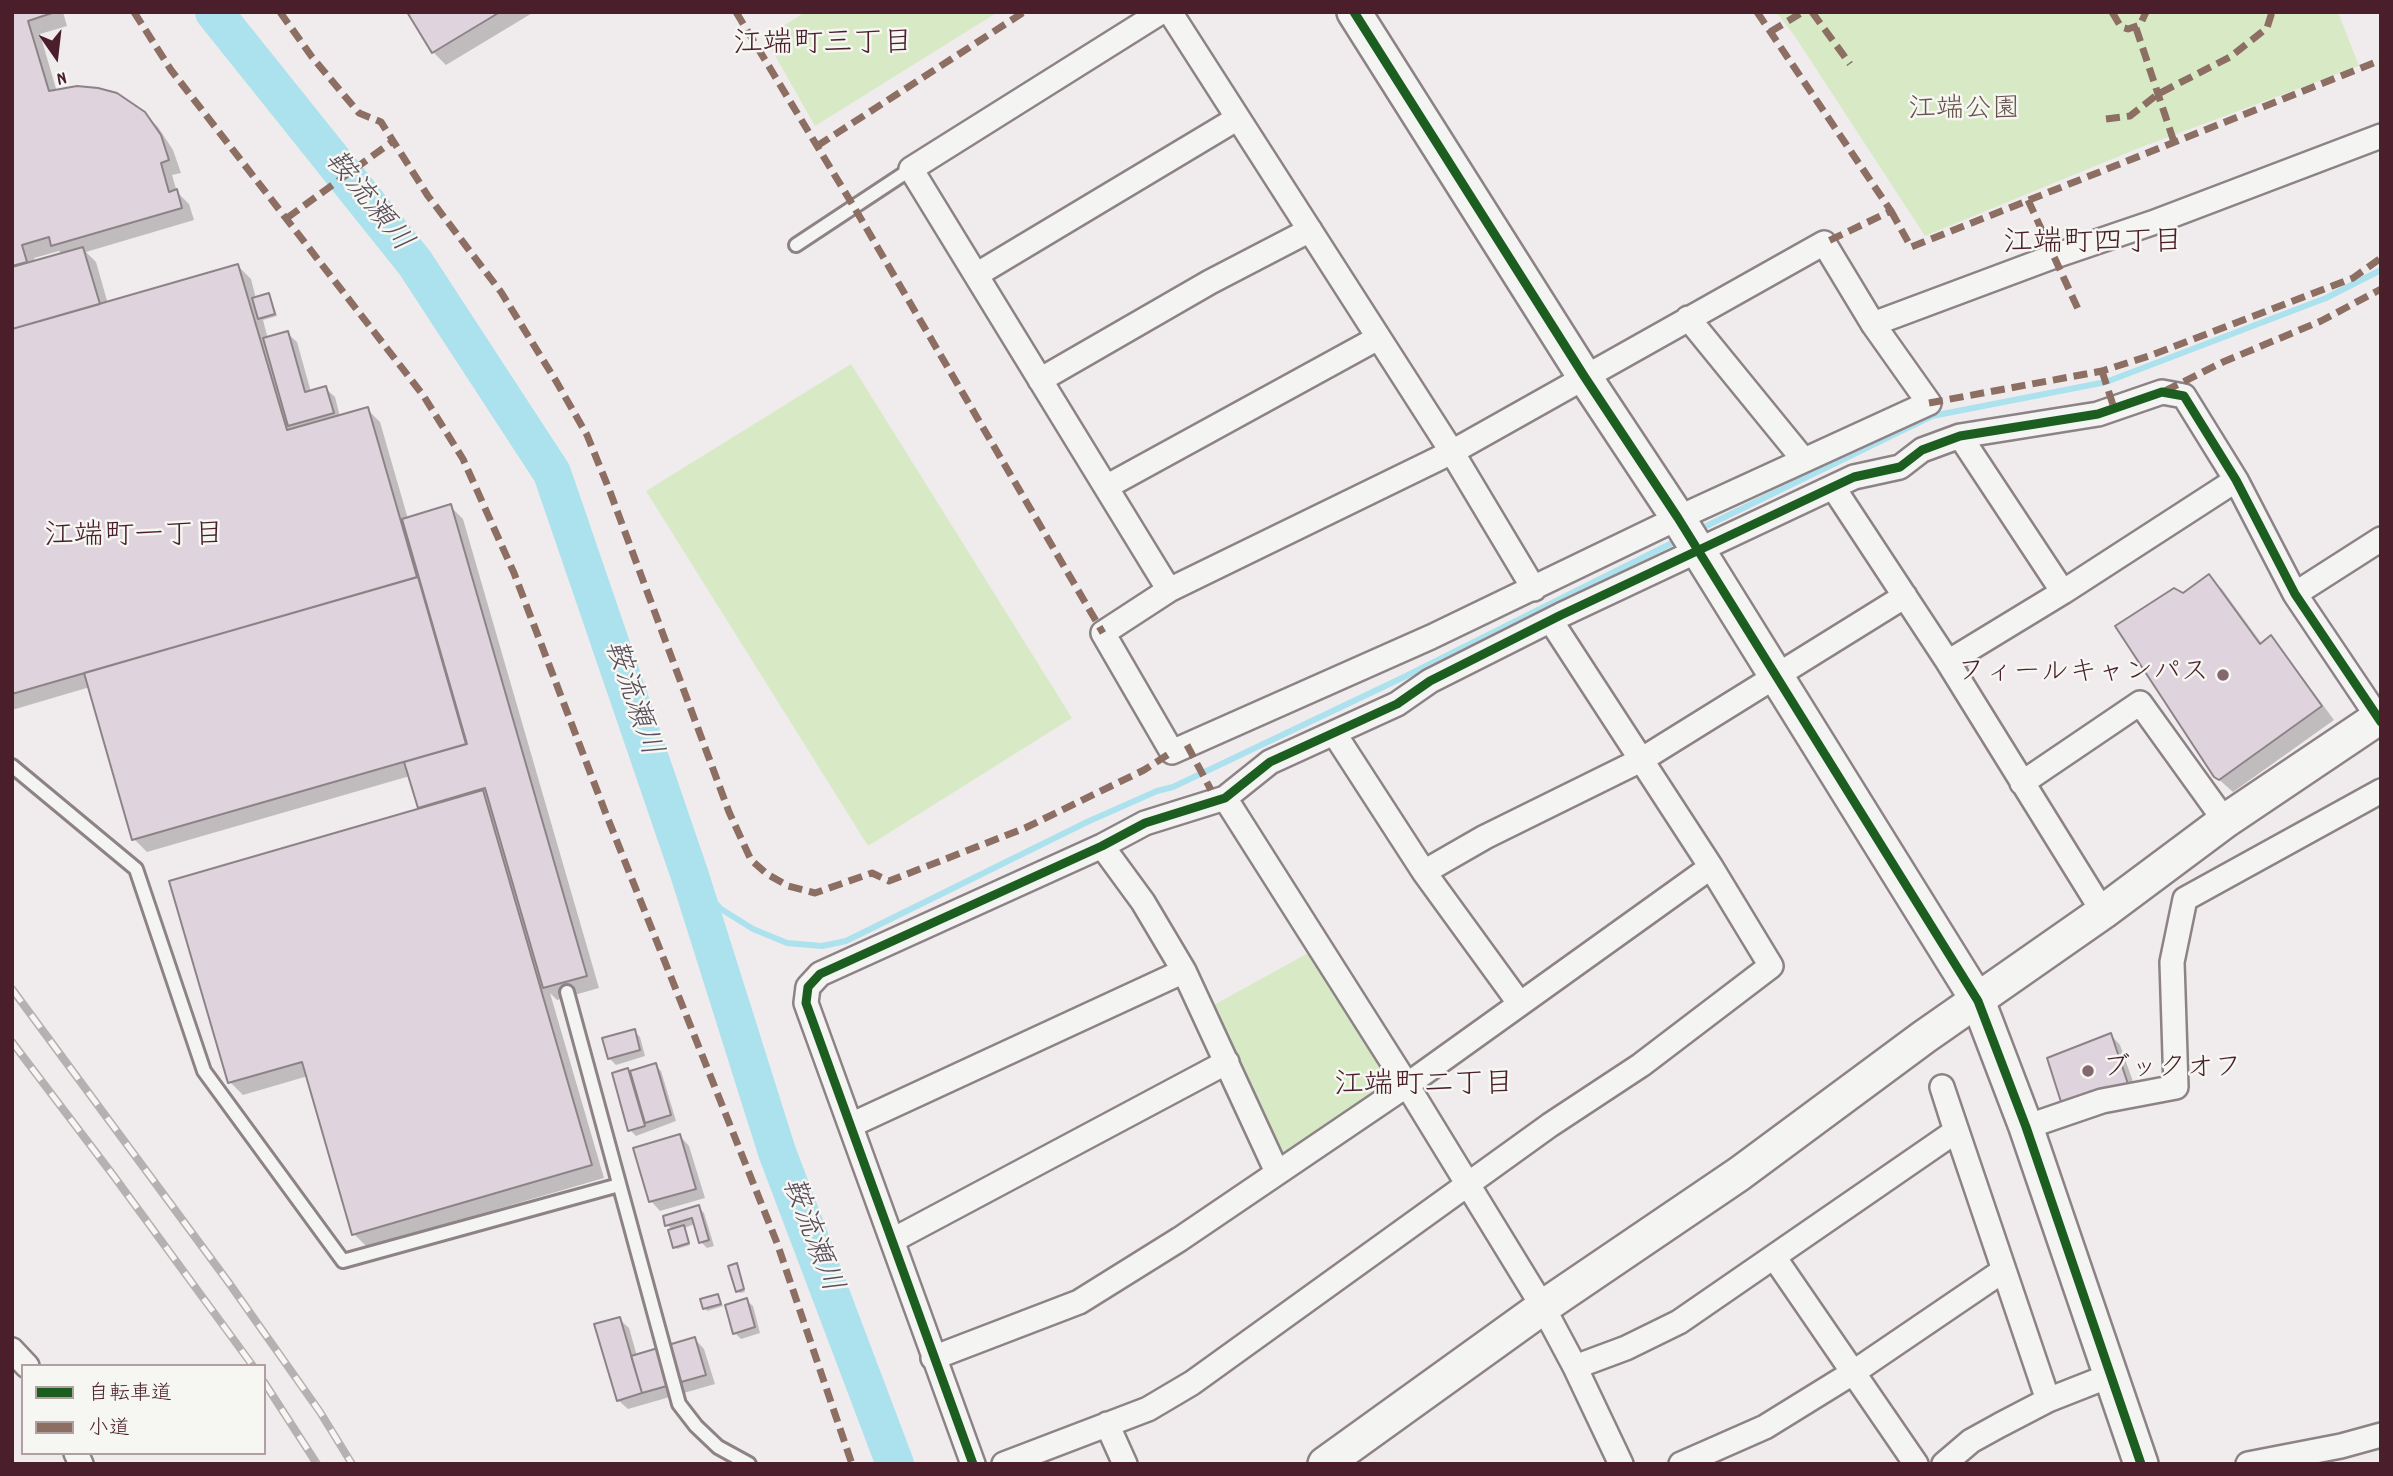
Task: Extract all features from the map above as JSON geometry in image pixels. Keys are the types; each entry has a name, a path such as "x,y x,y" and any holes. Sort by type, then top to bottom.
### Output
{"street":[{"path":"1161,12 911,169 1169,590"},
{"path":"1170,12 1452,452 1534,589"},
{"path":"1354,12 1688,535 1978,1001 2026,1127 2141,1464"},
{"path":"976,275 1238,118"},
{"path":"1873,324 2152,223 2381,136"},
{"path":"1040,380 1210,282 1310,230"},
{"path":"973,1464 806,1003 808,987 820,974 1101,846 1145,823 1225,798 1270,762 1397,704 1430,681 1551,621 1688,535 1803,459 1929,403 1873,324 1824,243 1452,452 1169,590 1103,633 1172,752 1534,589 1688,535 1833,486 1854,477 1900,467 1922,450 1960,436 2098,414 2162,393 2184,396 2236,480 2295,594 2380,719 2225,821 2103,912 1924,1037 1739,1174 1543,1307 1325,1464"},
{"path":"1688,318 1803,459"},
{"path":"1106,486 1378,338"},
{"path":"1960,436 2063,593"},
{"path":"1948,662 2063,593 2236,480"},
{"path":"1833,486 1948,662 2103,912"},
{"path":"2295,594 2381,539"},
{"path":"1424,872 1485,837 1641,760 1905,596"},
{"path":"1004,1464 1148,1409 1192,1383 1467,1184 1641,1065 1771,966 1711,867 1551,621"},
{"path":"2022,783 2140,703 2225,821"},
{"path":"1334,733 1424,872 1520,1004"},
{"path":"2026,1127 2102,1101 2176,1087 2172,962 2185,899 2381,791"},
{"path":"1225,798 1407,1084 1543,1307 1621,1464"},
{"path":"1101,846 1143,902 1184,971 1277,1172"},
{"path":"933,1358 1079,1302 1180,1239 1407,1084 1711,867"},
{"path":"851,1125 1184,971"},
{"path":"893,1240 1227,1062"},
{"path":"1575,1367 1626,1348 1679,1322 1956,1131 1942,1087 2048,1400"},
{"path":"1774,1256 1916,1464"},
{"path":"1681,1464 1765,1427 1854,1373 2004,1270"},
{"path":"12,1350 25,1364"},
{"path":"1944,1464 1972,1441 2048,1400 2109,1376"},
{"path":"1107,1424 1125,1464"},
{"path":"2248,1464 2341,1446 2381,1435"}],"lane":[{"path":"796,245 911,169"},
{"path":"12,766 136,869 204,1071 343,1261 619,1185"},
{"path":"567,992 679,1404 695,1426 718,1447 749,1464"}],"green space":[{"path":"805,12 998,12 815,126 765,38"},
{"name":"江端公園","path":"1776,12 2338,12 2359,66 2139,148 1925,236 1794,35"},
{"path":"851,364 1072,718 868,846 646,491"},
{"path":"1310,952 1383,1071 1382,1084 1291,1153 1274,1149 1210,1007"}],"building":[{"path":"12,12 55,12 28,21 49,91 77,86 98,88 117,93 145,112 161,135 169,160 161,163 169,192 177,189 182,208 51,246 49,237 22,245 27,262 12,266"},
{"path":"407,12 500,12 432,53"},
{"path":"83,247 100,304 12,329 12,267"},
{"path":"238,264 287,430 368,407 417,577 12,694 12,329"},
{"path":"269,293 275,314 258,319 252,298"},
{"path":"288,331 305,392 326,386 334,413 288,426 263,338"},
{"path":"451,504 587,976 543,988 485,788 418,808 404,762 467,744 402,519"},
{"name":"フィールキャンパス","path":"2209,574 2260,644 2271,635 2322,706 2219,780 2214,777 2115,626 2174,588 2183,593"},
{"path":"418,577 466,744 132,840 84,673"},
{"path":"483,790 592,1165 352,1235 302,1062 228,1083 169,881"},
{"path":"635,1029 640,1050 608,1059 602,1038"},
{"name":"ブックオフ","path":"2111,1033 2128,1084 2062,1105 2047,1058"},
{"path":"656,1063 671,1115 645,1123 630,1071"},
{"path":"628,1068 645,1126 628,1131 612,1073"},
{"path":"680,1134 696,1189 649,1202 633,1148"},
{"path":"699,1205 709,1240 699,1243 692,1218 665,1226 663,1216"},
{"path":"684,1225 689,1243 673,1248 668,1230"},
{"path":"737,1263 744,1289 736,1292 728,1266"},
{"path":"718,1294 721,1304 703,1309 700,1299"},
{"path":"747,1298 755,1327 733,1334 725,1305"},
{"path":"620,1317 642,1393 617,1401 594,1324"},
{"path":"695,1337 706,1375 642,1393 631,1356"}],"waterway":[{"name":"鞍流瀬川","path":"214,12 415,263 552,473 690,876 777,1152 895,1464"},
{"path":"1696,531 1932,416 2106,382 2326,298 2381,270"},
{"path":"690,876 721,909 753,929 787,943 822,946 846,941 1087,822 1157,791 1173,787 1404,677 1680,539"}],"railway":[{"path":"12,989 229,1283 320,1412 352,1464"},
{"path":"12,1042 252,1364"},
{"path":"266,1385 317,1464"}],"marked path":[{"path":"134,12 171,70 423,395 463,459 514,573 606,814 777,1243 852,1464"},
{"path":"280,12 312,57 359,113 381,122 428,196 501,292 587,435 729,812 751,860 767,874 788,886 815,893 872,873 889,881 1025,828 1144,770 1172,752"},
{"path":"736,12 854,207 1103,633"},
{"path":"817,146 1024,12"},
{"path":"1757,12 1891,211 1824,243"},
{"path":"1770,32 1803,12"},
{"path":"1812,12 1850,64"},
{"path":"2112,12 2121,27 2128,29 2140,25 2146,12"},
{"path":"2106,119 2130,116 2158,94 2230,57 2267,28 2272,12"},
{"path":"2136,28 2174,142"},
{"path":"1891,211 1911,247 2381,60"},
{"path":"287,218 393,141"},
{"path":"2028,200 2078,309"},
{"path":"1929,403 2102,371 2149,356 2353,278 2381,258"},
{"path":"2165,391 2223,362 2321,321 2381,289"},
{"path":"2102,371 2114,408"},
{"path":"1187,745 1211,790"}],"cycle path":[{"path":"1354,12 1584,376 1678,518 1978,1001 2026,1127 2141,1464"},
{"path":"973,1464 806,1003 808,987 820,974 1102,846 1145,823 1225,798 1270,762 1397,704 1430,681 1561,615 1854,477 1900,467 1922,450 1960,436 2098,414 2162,392 2184,396 2236,480 2295,594 2381,722"}],"place":[{"name":"フィールキャンパス","path":"2223,675"},
{"name":"ブックオフ","path":"2088,1071"}],"district":[{"name":"江端町三丁目","path":"823,47"},
{"name":"江端町四丁目","path":"2093,246"},
{"name":"江端町一丁目","path":"134,539"},
{"name":"江端町二丁目","path":"1424,1088"}]}
